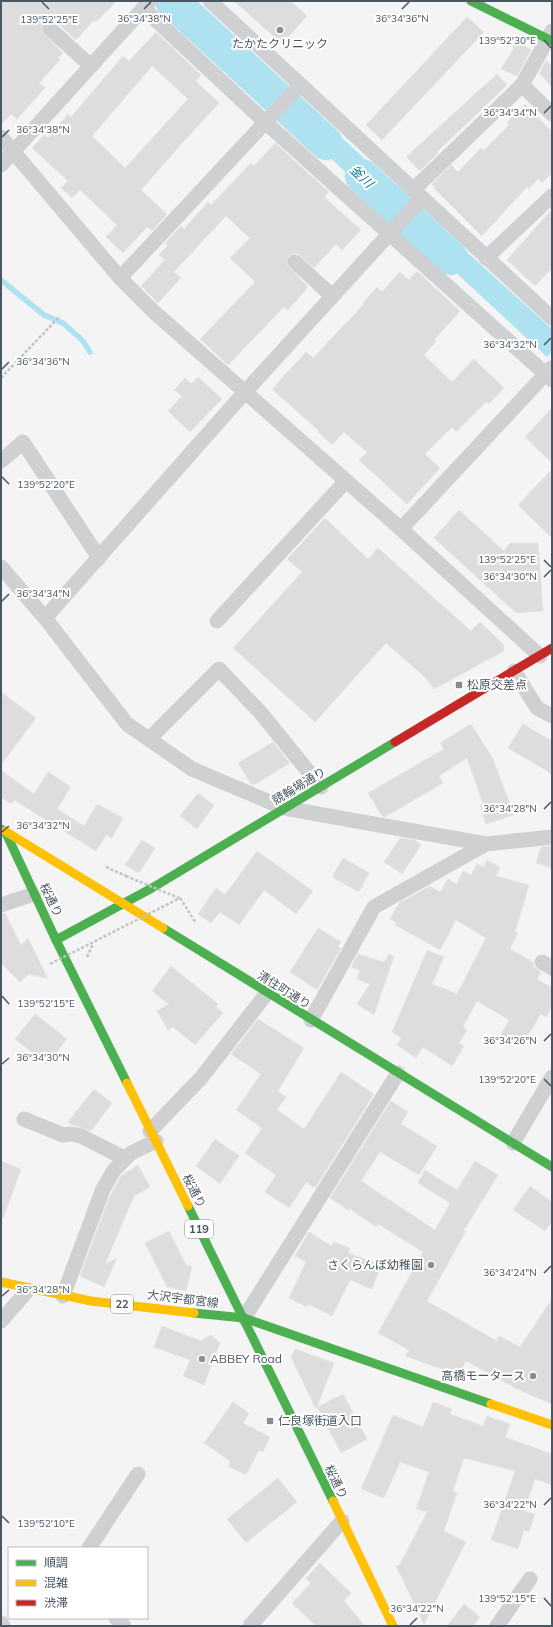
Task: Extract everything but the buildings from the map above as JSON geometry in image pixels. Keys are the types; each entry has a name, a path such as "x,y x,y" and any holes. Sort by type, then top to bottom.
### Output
{"main road":[{"path":"471,1 551,37"},
{"name":"競輪場通り","path":"56,940 124,904 546,652"},
{"name":"清住町通り","path":"3,830 552,1167"},
{"name":"桜通り","path":"3,830 244,1318 393,1626"},
{"name":"大沢宇都宮線","path":"1,1282 28,1290 63,1296 244,1318 552,1425"}],"street":[{"path":"210,1 552,318"},
{"path":"1,165 146,4 265,122 388,234 550,372 401,529"},
{"path":"50,29 91,66"},
{"path":"46,618 245,392 388,234 418,194 522,85 551,37"},
{"path":"120,278 300,85"},
{"path":"522,85 552,114"},
{"path":"1,137 120,278 154,312 401,529 546,652"},
{"path":"486,258 552,196"},
{"path":"295,262 332,296"},
{"path":"1,461 23,442 99,558"},
{"path":"217,621 346,481"},
{"path":"1,567 46,618 127,724 192,769 284,808 486,844 552,837"},
{"path":"149,739 219,669 260,712 320,787"},
{"path":"514,671 537,708 552,716"},
{"path":"311,1020 374,907 486,844"},
{"path":"1,905 34,894"},
{"path":"63,1296 103,1189 114,1170 124,1158 153,1136 201,1078 267,993"},
{"path":"244,1318 398,1073"},
{"path":"513,1143 552,1077"},
{"path":"24,1119 63,1135 72,1134 81,1136 124,1158"},
{"path":"1,1321 28,1290"},
{"path":"90,1547 138,1474"},
{"path":"250,1626 342,1521"},
{"path":"497,1626 530,1579"}],"path":[{"path":"1,378 60,316"},
{"path":"105,867 180,898 187,912 199,927"},
{"path":"50,964 180,898"},
{"path":"89,963 87,958 94,942"}],"water":[{"path":"168,1 191,1 285,86 270,104 162,7"},
{"path":"301,100 406,197 391,214 286,117"},
{"path":"427,216 552,329 552,352 547,357 412,232"}],"waterway":[{"name":"釜川","path":"172,1 326,143"},
{"name":"釜川","path":"362,176 451,258"},
{"path":"1,280 44,315 63,323 83,341 90,352"}],"traffic: fast":[{"path":"471,1 552,41"},
{"path":"56,940 152,888 395,742"},
{"path":"1,829 5,831 56,940 127,1083"},
{"path":"163,928 552,1167"},
{"path":"188,1206 333,1501"},
{"path":"194,1313 244,1318"},
{"path":"244,1318 491,1404"}],"traffic: slow":[{"path":"5,831 163,928"},
{"path":"127,1083 188,1206"},
{"path":"1,1282 91,1301 194,1313"},
{"path":"491,1404 552,1425"},
{"path":"333,1501 393,1626"}],"traffic: jam":[{"path":"395,742 552,648"}],"place":[{"name":"たかたクリニック","path":"280,30"},
{"name":"松原交差点","path":"459,685"},
{"name":"さくらんぼ幼稚園","path":"431,1265"},
{"name":"ABBEY Road","path":"202,1359"},
{"name":"高橋モータース","path":"533,1376"},
{"name":"仁良塚街道入口","path":"270,1421"}]}
